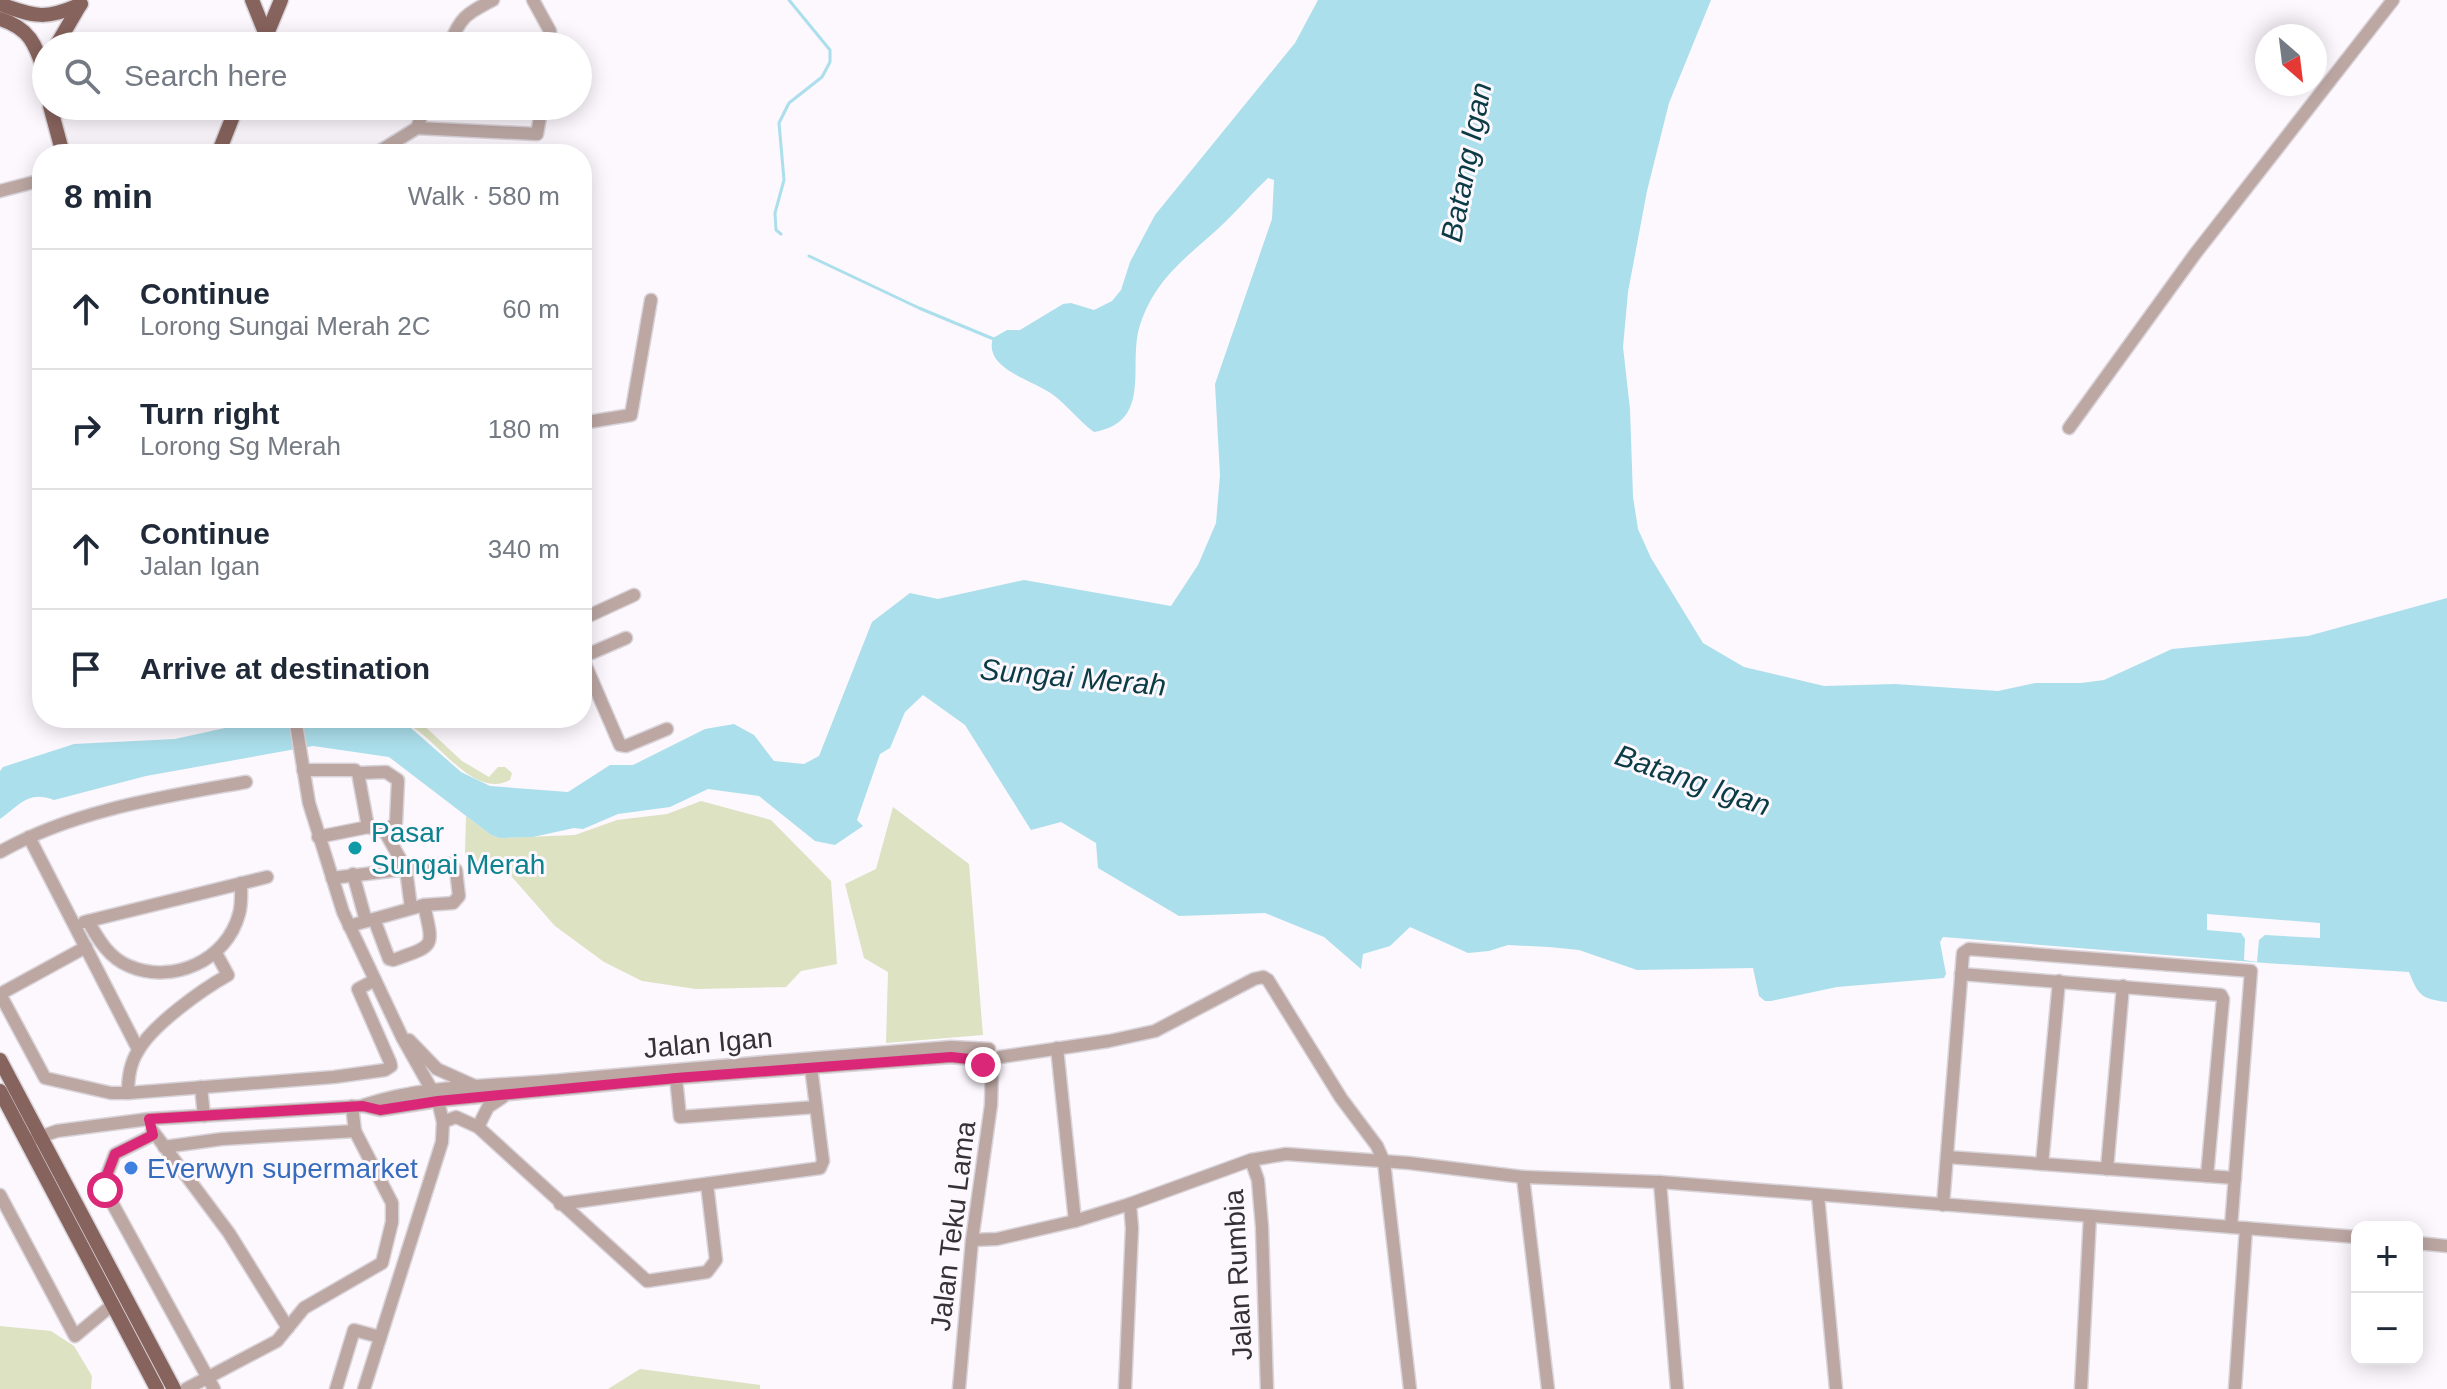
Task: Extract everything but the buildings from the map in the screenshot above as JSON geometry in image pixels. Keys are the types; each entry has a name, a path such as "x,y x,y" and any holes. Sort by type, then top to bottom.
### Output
{"main road":[{"path":"252,0 261,32"},
{"path":"268,32 281,0"},
{"path":"0,4 29,15 50,16 83,2"},
{"path":"65,32 83,2"},
{"path":"0,19 20,27 32,41"},
{"path":"54,120 60,144"},
{"path":"222,144 231,120"},
{"path":"0,1060 111,1306 157,1389"},
{"path":"0,1091 35,1138 174,1389"}],"street":[{"path":"454,32 463,17 493,0"},
{"path":"533,0 550,32"},
{"path":"2069,428 2195,254 2393,0"},
{"path":"417,128 420,120"},
{"path":"391,144 417,128 537,134 540,120"},
{"path":"0,191 32,183"},
{"path":"592,421 631,415 651,300"},
{"path":"592,614 634,595"},
{"path":"592,653 626,638"},
{"path":"592,680 620,745 626,746 667,729"},
{"path":"296,728 318,837 349,926 435,1096 443,1122 442,1142 364,1389"},
{"path":"303,770 386,772 398,780 396,823 385,832"},
{"path":"358,773 368,827"},
{"path":"0,852 60,825 130,805 246,782"},
{"path":"318,837 368,827 385,832 406,869 417,907 431,938 429,944 422,950 389,959 353,874"},
{"path":"29,837 138,1049"},
{"path":"332,878 449,864 456,870 459,896 453,903 417,907 349,926"},
{"path":"74,924 267,877"},
{"path":"88,921 100,944 127,966 144,971 185,969 216,953 236,922 241,906 241,883"},
{"path":"86,947 0,994 45,1078 111,1093 334,1077 388,1068 390,1062 358,989 375,980"},
{"path":"1943,1205 1963,953 1969,949 2251,971 2231,1227"},
{"path":"128,1093 130,1070 138,1049 194,997 228,975 216,953"},
{"path":"1961,974 2222,996 2207,1176"},
{"path":"1000,1057 1155,1031 1263,977 1273,983 1313,1053 1341,1098 1377,1146 1384,1162 1410,1389"},
{"path":"2042,1164 2059,981"},
{"path":"2107,1169 2123,986"},
{"path":"397,1025 437,1069 482,1087"},
{"name":"Jalan Igan","path":"435,1096 482,1087 951,1047 989,1049"},
{"path":"1057,1048 1075,1221"},
{"path":"989,1049 995,1050 1000,1063 988,1067 981,1056 989,1049"},
{"name":"Jalan Igan","path":"435,1096 509,1094 951,1057 970,1059 988,1067"},
{"path":"399,1097 412,1085 415,1061"},
{"path":"560,1204 820,1168 823,1161 811,1067"},
{"name":"Jalan Teku Lama","path":"959,1389 972,1240 991,1105 988,1067"},
{"path":"676,1078 680,1117 816,1107"},
{"path":"201,1087 204,1116"},
{"path":"478,1127 488,1107 509,1094"},
{"path":"358,1106 380,1110 435,1096"},
{"path":"35,1138 149,1119 358,1106 399,1097 435,1096 459,1109 638,1275 647,1281 658,1282 707,1272 713,1267 716,1260 707,1184"},
{"path":"186,1389 212,1383 277,1341 304,1308 382,1263 392,1222 391,1199 355,1131 358,1106"},
{"path":"443,1122 456,1117 478,1127"},
{"path":"149,1119 153,1135 229,1233 288,1328"},
{"path":"164,1147 222,1139 355,1131"},
{"path":"153,1135 115,1154 105,1180 105,1190 212,1383"},
{"path":"972,1240 997,1239 1075,1221 1251,1160 1286,1154 1523,1177 1660,1182 2351,1237"},
{"path":"1947,1157 2235,1178"},
{"name":"Jalan Rumbia","path":"1251,1160 1258,1180 1262,1227 1267,1389"},
{"path":"1523,1177 1548,1389"},
{"path":"1660,1182 1677,1389"},
{"path":"0,1195 75,1336 111,1306"},
{"path":"1818,1196 1836,1389"},
{"path":"1125,1389 1132,1228 1130,1204"},
{"path":"2081,1389 2090,1216"},
{"path":"392,1222 413,1227"},
{"path":"2235,1389 2246,1228"},
{"path":"2423,1244 2447,1246"},
{"path":"336,1389 354,1330 380,1337"}],"green space":[{"path":"413,728 426,728 462,761 489,777 498,767 505,767 512,773 510,780 496,784 483,782 457,765"},
{"path":"701,801 771,820 831,881 837,964 801,971 786,987 696,989 642,981 604,962 555,926 497,860 485,869 465,853 466,816 500,838 575,835 617,820 667,814"},
{"path":"893,807 969,864 983,1035 886,1043 888,972 864,958 845,884 876,869"},
{"path":"0,1326 51,1331 74,1346 92,1376 91,1389 0,1389"},
{"path":"640,1369 760,1385 760,1389 608,1389"}],"water":[{"path":"1318,0 1711,0 1669,103 1647,191 1628,292 1623,347 1638,529 1651,558 1703,643 1744,667 1824,686 1895,684 1998,691 2035,683 2081,683 2104,680 2172,649 2308,636 2447,598 2447,1002 2422,994 2409,972 1943,937 1940,942 1946,974 1944,978 1837,987 1771,1001 1759,996 1753,968 1637,970 1579,950 1549,947 1508,945 1468,953 1410,927 1390,946 1363,954 1361,969 1324,937 1265,913 1179,916 1098,868 1096,843 1061,822 1031,830 965,725 923,695 905,712 890,748 880,754 857,820 863,826 835,845 815,841 759,796 708,789 670,807 618,814 583,829 574,828 533,837 500,838 491,835 389,757 313,746 146,776 54,800 31,798 0,819 0,771 3,767 74,744 175,739 225,728 411,728 461,772 490,786 568,792 610,765 633,765 705,729 734,724 754,735 774,761 804,764 819,756 872,622 910,593 938,599 1024,580 1171,606 1198,565 1216,523 1220,475 1215,384 1272,219 1274,180 1268,178 1178,265 1152,297 1137,340 1135,389 1131,404 1125,417 1113,426 1094,432 1052,394 1002,366 992,349 993,338 1007,330 1020,330 1063,304 1071,303 1094,310 1112,301 1121,290 1130,262 1155,215 1295,43"}],"pier":[{"path":"2207,914 2320,923 2320,938 2265,935 2259,940 2257,962 2244,960 2245,939 2241,933 2207,930"}],"waterway":[{"path":"781,234 776,230 775,213 784,180 779,123 789,103 822,77 830,62 830,50 789,0"},
{"path":"809,256 996,340"}],"place":[{"name":"Pasar Sungai Merah","path":"355,848"},
{"name":"Everwyn supermarket","path":"131,1168"}],"route":[{"path":"105,1190 105,1180 115,1154 153,1135 149,1119 363,1106 380,1110 438,1101 676,1078 951,1057 963,1057 983,1065"}],"water label":[{"name":"Batang Igan","path":"1466,162"},
{"name":"Sungai Merah","path":"1073,677"},
{"name":"Batang Igan","path":"1693,780"}]}
